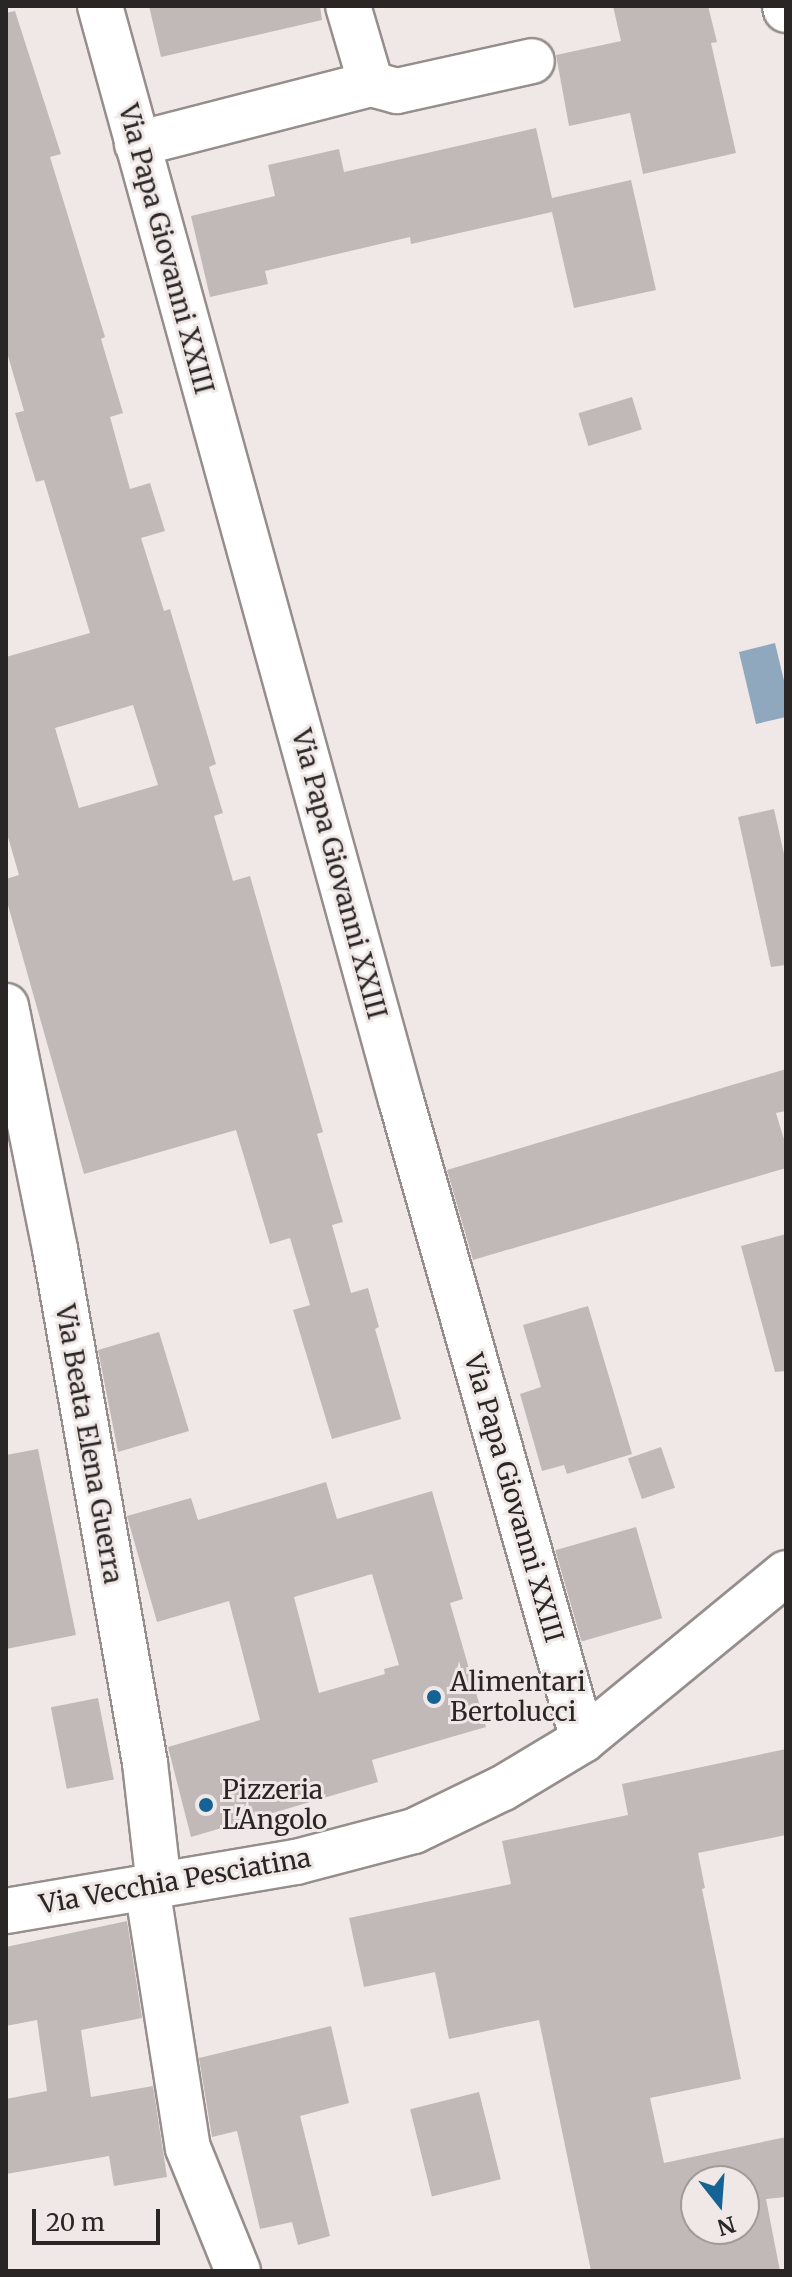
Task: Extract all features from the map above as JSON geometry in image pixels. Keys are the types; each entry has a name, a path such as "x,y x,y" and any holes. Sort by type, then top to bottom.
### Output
{"street":[{"name":"Via Papa Giovanni XXIII","path":"100,6 583,1740"},
{"path":"348,6 371,84"},
{"path":"137,144 371,84 397,91 532,61"},
{"name":"Via Beata Elena Guerra","path":"6,1006 55,1249 145,1763 153,1886 188,2148 238,2271"},
{"name":"Via Vecchia Pesciatina","path":"6,1911 296,1862 414,1831 503,1788 583,1740 786,1573"}],"water":[{"path":"775,643 786,689 786,717 756,724 739,652"}],"building":[{"path":"149,6 320,6 322,20 161,57"},
{"path":"613,6 708,6 717,42 711,43 736,153 643,174 630,113 569,126 556,55 621,41"},
{"path":"15,11 61,154 50,157 105,337 101,339 123,413 110,417 130,489 150,483 165,531 141,538 164,611 170,609 216,764 209,767 223,813 214,816 233,881 250,876 323,1132 317,1134 343,1222 332,1225 351,1293 368,1288 379,1327 375,1329 401,1419 332,1439 293,1310 310,1305 290,1238 270,1244 236,1130 84,1174 6,898 6,879 19,875 6,830 6,657 90,633 44,480 36,482 15,413 24,411 6,349 6,13","holes":["133,705 158,785 79,808 55,728"]},
{"path":"536,128 552,198 631,180 656,290 574,308 552,212 411,244 410,237 265,271 268,284 210,297 191,216 275,196 268,165 339,149 344,172"},
{"path":"632,397 642,430 588,446 578,413"},
{"path":"774,809 786,863 786,965 771,967 738,817"},
{"path":"786,1069 786,1111 776,1113 786,1146 786,1168 473,1260 447,1170"},
{"path":"786,1234 786,1371 775,1372 741,1246"},
{"path":"588,1306 632,1454 567,1474 564,1465 542,1471 520,1394 541,1387 523,1325"},
{"path":"159,1332 189,1431 118,1452 98,1350"},
{"path":"661,1447 675,1488 642,1499 628,1458"},
{"path":"38,1449 76,1635 6,1649 6,1455"},
{"path":"326,1482 337,1519 432,1491 463,1599 450,1603 486,1727 372,1760 378,1782 191,1837 168,1747 260,1720 229,1601 157,1622 127,1516 191,1498 198,1520","holes":["372,1574 399,1665 384,1669 385,1674 319,1693 294,1597"]},
{"path":"636,1527 662,1618 581,1641 555,1550"},
{"path":"98,1698 114,1779 67,1789 51,1707"},
{"path":"786,1749 786,1835 698,1853 705,1888 702,1889 741,2079 650,2098 664,2163 786,2137 786,2197 766,2199 780,2271 591,2271 539,2020 449,2039 435,1972 364,1987 349,1918 511,1884 502,1841 628,1815 622,1784"},
{"path":"127,1921 142,2018 81,2030 91,2097 153,2086 167,2177 114,2186 109,2156 6,2174 6,2099 47,2091 37,2020 6,2026 6,1947"},
{"path":"331,2026 349,2103 300,2116 330,2236 298,2245 292,2222 260,2229 237,2131 212,2137 199,2058"},
{"path":"479,2092 501,2179 432,2197 410,2109"}],"place":[{"name":"Alimentari Bertolucci","path":"434,1697"},
{"name":"Pizzeria L'Angolo","path":"206,1805"}]}
